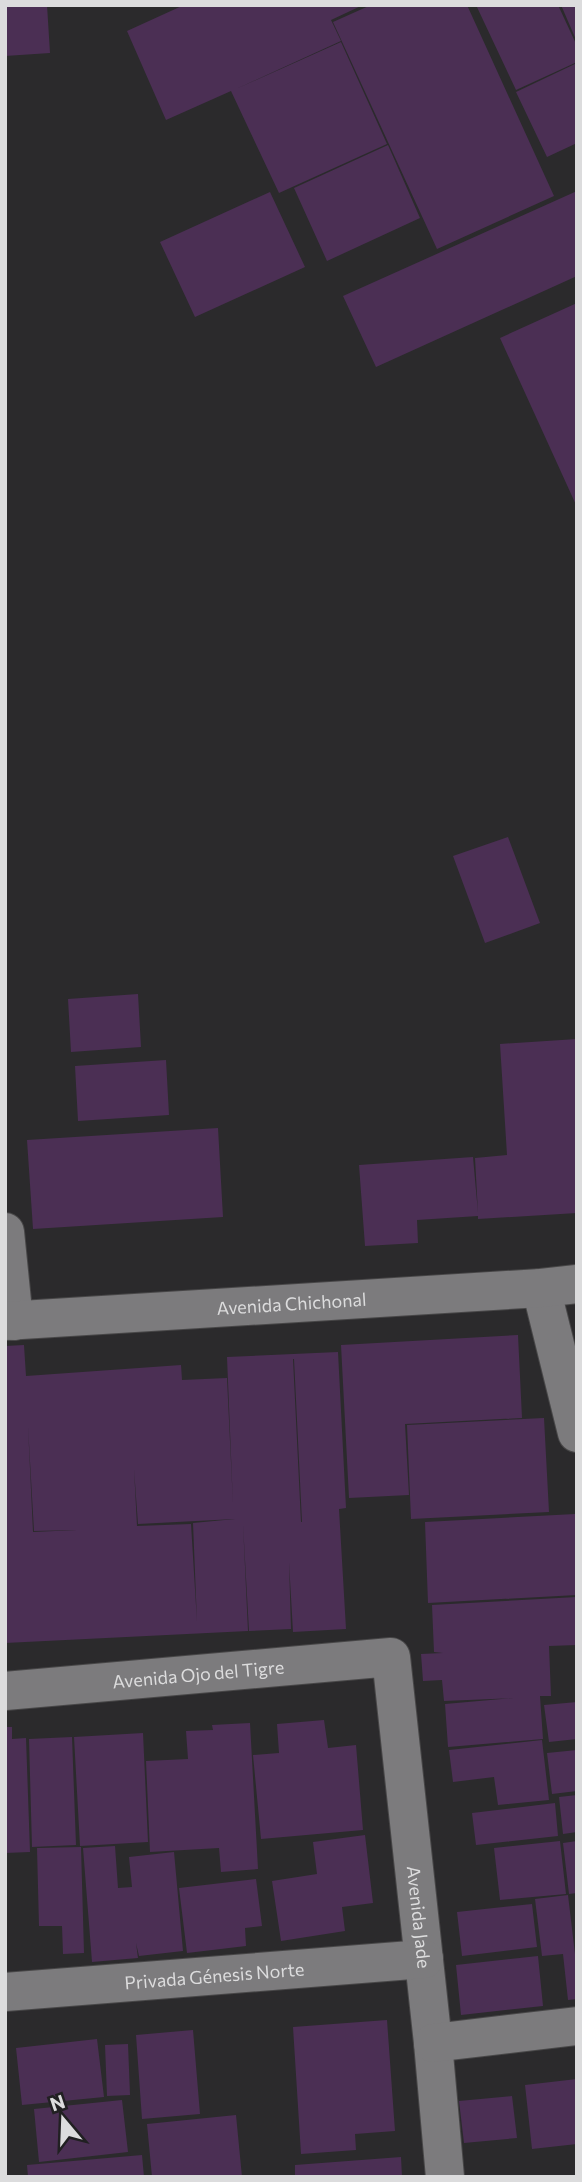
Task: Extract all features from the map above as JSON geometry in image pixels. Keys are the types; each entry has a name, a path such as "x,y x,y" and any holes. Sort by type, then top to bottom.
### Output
{"street":[{"path":"5,1232 10,1321"},
{"path":"559,1286 577,1433"},
{"name":"Avenida Chichonal","path":"10,1321 559,1286"},
{"name":"Avenida Ojo del Tigre","path":"5,1691 391,1657"},
{"name":"Avenida Jade","path":"391,1657 445,2177"},
{"name":"Privada Génesis Norte","path":"5,1992 424,1959"},
{"path":"433,2043 577,2025"}],"building":[{"path":"5,5 47,5 50,53 5,56"},
{"path":"184,5 363,5 331,20 341,41 236,89 341,42 387,144 279,193 231,91 166,120 127,31"},
{"path":"371,5 467,5 554,196 437,249 333,22"},
{"path":"476,5 558,5 577,46 577,62 516,90"},
{"path":"561,5 577,5 577,42"},
{"path":"577,63 577,143 547,157 516,92"},
{"path":"388,145 420,218 327,261 294,188"},
{"path":"577,191 577,276 376,367 343,296"},
{"path":"270,192 305,267 195,317 160,242"},
{"path":"577,303 577,507 500,338"},
{"path":"508,837 540,923 485,943 453,856"},
{"path":"138,994 141,1047 71,1052 68,999"},
{"path":"577,1039 577,1213 417,1220 418,1243 365,1246 359,1165 473,1157 478,1213 475,1158 507,1155 500,1044"},
{"path":"166,1060 169,1115 78,1121 75,1066"},
{"path":"218,1128 223,1217 33,1229 27,1140"},
{"path":"518,1335 522,1418 405,1424 409,1495 349,1498 341,1345"},
{"path":"24,1345 26,1376 181,1365 182,1380 227,1378 233,1505 227,1357 338,1352 346,1508 339,1509 346,1629 293,1632 289,1562 291,1629 249,1631 243,1524 248,1631 5,1643 5,1346","holes":["294,1359 302,1522 301,1522","28,1426 34,1531 77,1530 33,1532","134,1469 138,1524 235,1519 193,1523 197,1622 191,1524 137,1526"]},
{"path":"544,1418 549,1512 411,1519 407,1425"},
{"path":"575,1514 577,1595 428,1603 425,1522"},
{"path":"577,1597 577,1645 549,1646 551,1696 540,1696 543,1739 448,1747 445,1704 514,1698 444,1701 442,1680 423,1681 421,1654 443,1653 434,1652 432,1605"},
{"path":"577,1702 577,1739 549,1742 544,1705"},
{"path":"324,1720 328,1748 356,1745 363,1830 261,1839 253,1755 279,1753 277,1724"},
{"path":"250,1723 258,1869 221,1872 219,1848 150,1852 146,1761 188,1759 186,1731 213,1730 212,1725"},
{"path":"5,1727 12,1727 12,1739 26,1738 30,1852 5,1853"},
{"path":"143,1733 148,1842 80,1846 74,1737"},
{"path":"72,1737 76,1845 32,1847 29,1739"},
{"path":"542,1740 549,1800 498,1805 494,1777 453,1782 449,1750"},
{"path":"577,1750 577,1791 552,1794 547,1753"},
{"path":"577,1795 577,1832 563,1834 559,1797"},
{"path":"555,1803 558,1836 476,1845 472,1813"},
{"path":"365,1835 373,1903 342,1907 345,1931 281,1941 272,1881 317,1874 313,1842"},
{"path":"560,1841 566,1894 500,1900 494,1848"},
{"path":"577,1841 577,1893 569,1894 563,1843"},
{"path":"115,1846 118,1888 132,1887 129,1857 174,1852 183,1951 139,1956 136,1943 138,1958 92,1962 83,1848"},
{"path":"81,1847 84,1953 63,1954 62,1926 39,1926 37,1848"},
{"path":"256,1879 262,1926 245,1928 246,1946 187,1953 179,1888"},
{"path":"568,1895 577,1971 577,1999 568,2000 563,1954 542,1956 535,1899"},
{"path":"532,1904 537,1947 462,1956 457,1912"},
{"path":"538,1956 543,2006 461,2015 456,1965"},
{"path":"387,2020 395,2131 355,2134 356,2150 301,2154 293,2027"},
{"path":"193,2030 200,2114 142,2119 136,2035"},
{"path":"97,2039 104,2097 22,2105 16,2048"},
{"path":"128,2044 130,2095 107,2096 105,2045"},
{"path":"577,2079 577,2144 532,2149 525,2085"},
{"path":"512,2096 517,2138 464,2143 459,2101"},
{"path":"122,2100 128,2152 39,2162 34,2109"},
{"path":"236,2115 242,2177 152,2177 147,2124"},
{"path":"142,2155 144,2177 28,2177 27,2165"},
{"path":"401,2157 402,2177 295,2177 295,2165"}]}
